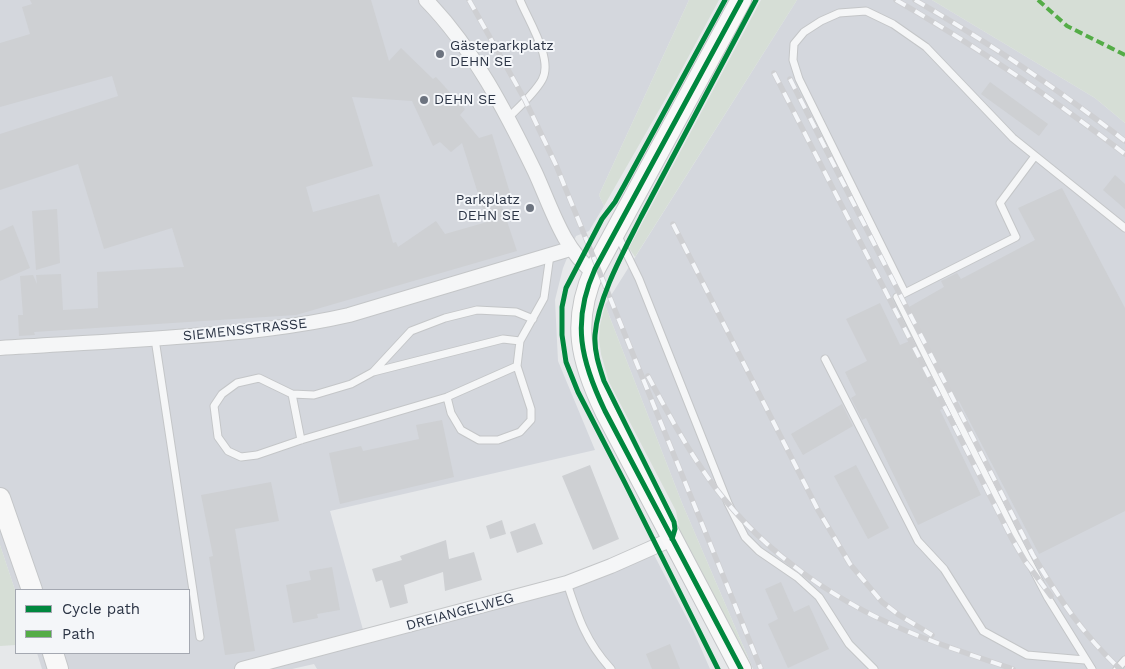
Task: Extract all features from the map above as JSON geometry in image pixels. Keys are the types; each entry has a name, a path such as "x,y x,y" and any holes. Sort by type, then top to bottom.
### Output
{"street":[{"path":"426,0 469,54 508,118 570,249 594,273"},
{"path":"741,0 594,273 582,310 581,337 586,368 605,412 741,669"},
{"name":"SIEMENSSTRASSE","path":"0,348 155,339 267,330 313,323 349,315 570,249"},
{"path":"0,498 32,589"},
{"name":"DREIANGELWEG","path":"242,669 567,583 672,539"},
{"path":"53,654 58,669"}],"lane":[{"path":"508,118 542,80 545,71 545,62 540,44 520,0"},
{"path":"905,292 799,79 793,60 794,44 804,32 839,12 866,11 893,24 926,47 1012,138 1125,228"},
{"path":"1035,156 1000,202 1016,237 897,297 1016,537 1048,598 1092,669"},
{"path":"615,231 639,279 728,503 745,537 759,551 797,578 819,597 848,644 874,669"},
{"path":"447,397 451,413 461,430 479,440 498,440 520,432 530,420 532,410 517,366 520,341 544,298 550,255"},
{"path":"373,372 411,331 444,318 477,310 516,312 533,318"},
{"path":"155,339 200,637"},
{"path":"517,366 447,397 301,440 257,455 241,457 228,451 218,437 214,406 222,394 237,383 259,378 292,394 314,395 351,384 373,372 503,339 520,341"},
{"path":"825,359 918,541 944,569 983,631 1027,655 1085,660"},
{"path":"292,394 301,440"},
{"path":"567,583 581,624 596,654 611,669"},
{"path":"1117,669 1125,660"}],"shaded area":[{"path":"0,0 689,0 599,195 604,206 589,231 576,236 563,268 555,300 558,361 595,450 330,511 365,637 565,584 651,549 693,630 710,669 317,669 314,664 292,669 42,669 37,654 190,654 190,589 15,590 0,545"},
{"path":"689,0 719,0 670,91 604,206 599,195"},
{"path":"761,0 797,0 635,257 629,248"},
{"path":"797,0 932,0 1095,98 1125,123 1125,669 753,669 682,503 605,305"},
{"path":"932,0 1125,0 1125,123 1095,98"},
{"path":"605,305 682,503 753,669 684,544 676,511 609,382 599,339"},
{"path":"0,545 15,590 15,645 0,646"}],"building":[{"path":"30,0 371,0 389,61 401,48 433,79 436,77 465,109 460,115 479,138 492,134 510,193 499,197 517,251 296,315 34,332 35,335 19,336 18,315 23,315 20,276 33,275 37,284 36,275 61,274 63,310 98,308 97,272 184,267 172,228 104,249 78,164 0,190 0,134 118,96 112,76 0,107 0,43 30,34 22,7 32,4","holes":["352,97 412,101 433,146 440,142 451,152 462,143 487,222 445,234 436,221 398,247 396,242 393,243 379,194 313,212 306,187 373,166"]},
{"path":"990,82 1048,124 1039,136 981,94"},
{"path":"1115,175 1125,184 1125,209 1103,190"},
{"path":"1062,188 1125,308 1125,511 1039,554 959,401 955,402 909,307 944,287 941,281 957,273 961,279 1035,240 1018,208"},
{"path":"57,209 60,263 36,270 32,211"},
{"path":"13,225 30,268 0,281 0,231"},
{"path":"880,303 900,345 912,340 946,407 940,410 981,495 918,525 866,418 862,420 851,398 856,395 845,372 867,361 846,319"},
{"path":"842,404 853,426 803,455 791,434"},
{"path":"442,420 454,477 340,504 329,453 361,446 363,451 419,439 416,425"},
{"path":"590,465 619,539 593,550 562,476"},
{"path":"856,465 889,528 868,539 834,476"},
{"path":"271,482 279,521 235,529 255,651 225,655 209,557 213,556 201,495"},
{"path":"502,520 506,534 490,539 486,526"},
{"path":"535,523 543,544 517,553 510,532"},
{"path":"446,540 449,559 474,552 482,580 445,591 443,572 404,585 408,603 390,608 382,580 376,582 372,569 402,560 400,556"},
{"path":"332,567 340,610 317,614 318,618 293,623 286,585 311,580 309,571"},
{"path":"781,582 794,612 809,605 829,649 788,668 768,624 778,619 765,589"},
{"path":"670,644 680,669 652,669 646,654"}],"railway":[{"path":"469,0 525,100 556,165 761,669"},
{"path":"896,0 1013,73 1125,154"},
{"path":"915,0 969,32 1022,67 1125,141"},
{"path":"774,73 1011,537 1025,561 1051,596"},
{"path":"790,79 1033,555 1083,630 1120,669"},
{"path":"673,224 818,510 850,564 882,602 932,635"},
{"path":"648,376 687,446 714,486 757,535 782,557 808,577 864,611 935,642 1013,669"}],"marked path":[{"path":"1038,0 1067,26 1125,55"}],"cycle path":[{"path":"718,669 578,392 566,362 562,335 562,307 566,288 602,219 615,202 725,0"},
{"path":"741,0 595,269 583,307 581,324 585,358 605,411 741,669"},
{"path":"672,539 675,529 674,522 604,381 595,347 597,320 606,290 627,244 756,0"}],"place":[{"name":"Gästeparkplatz DEHN SE","path":"440,54"},
{"name":"DEHN SE","path":"424,100"},
{"name":"Parkplatz DEHN SE","path":"530,208"}]}
